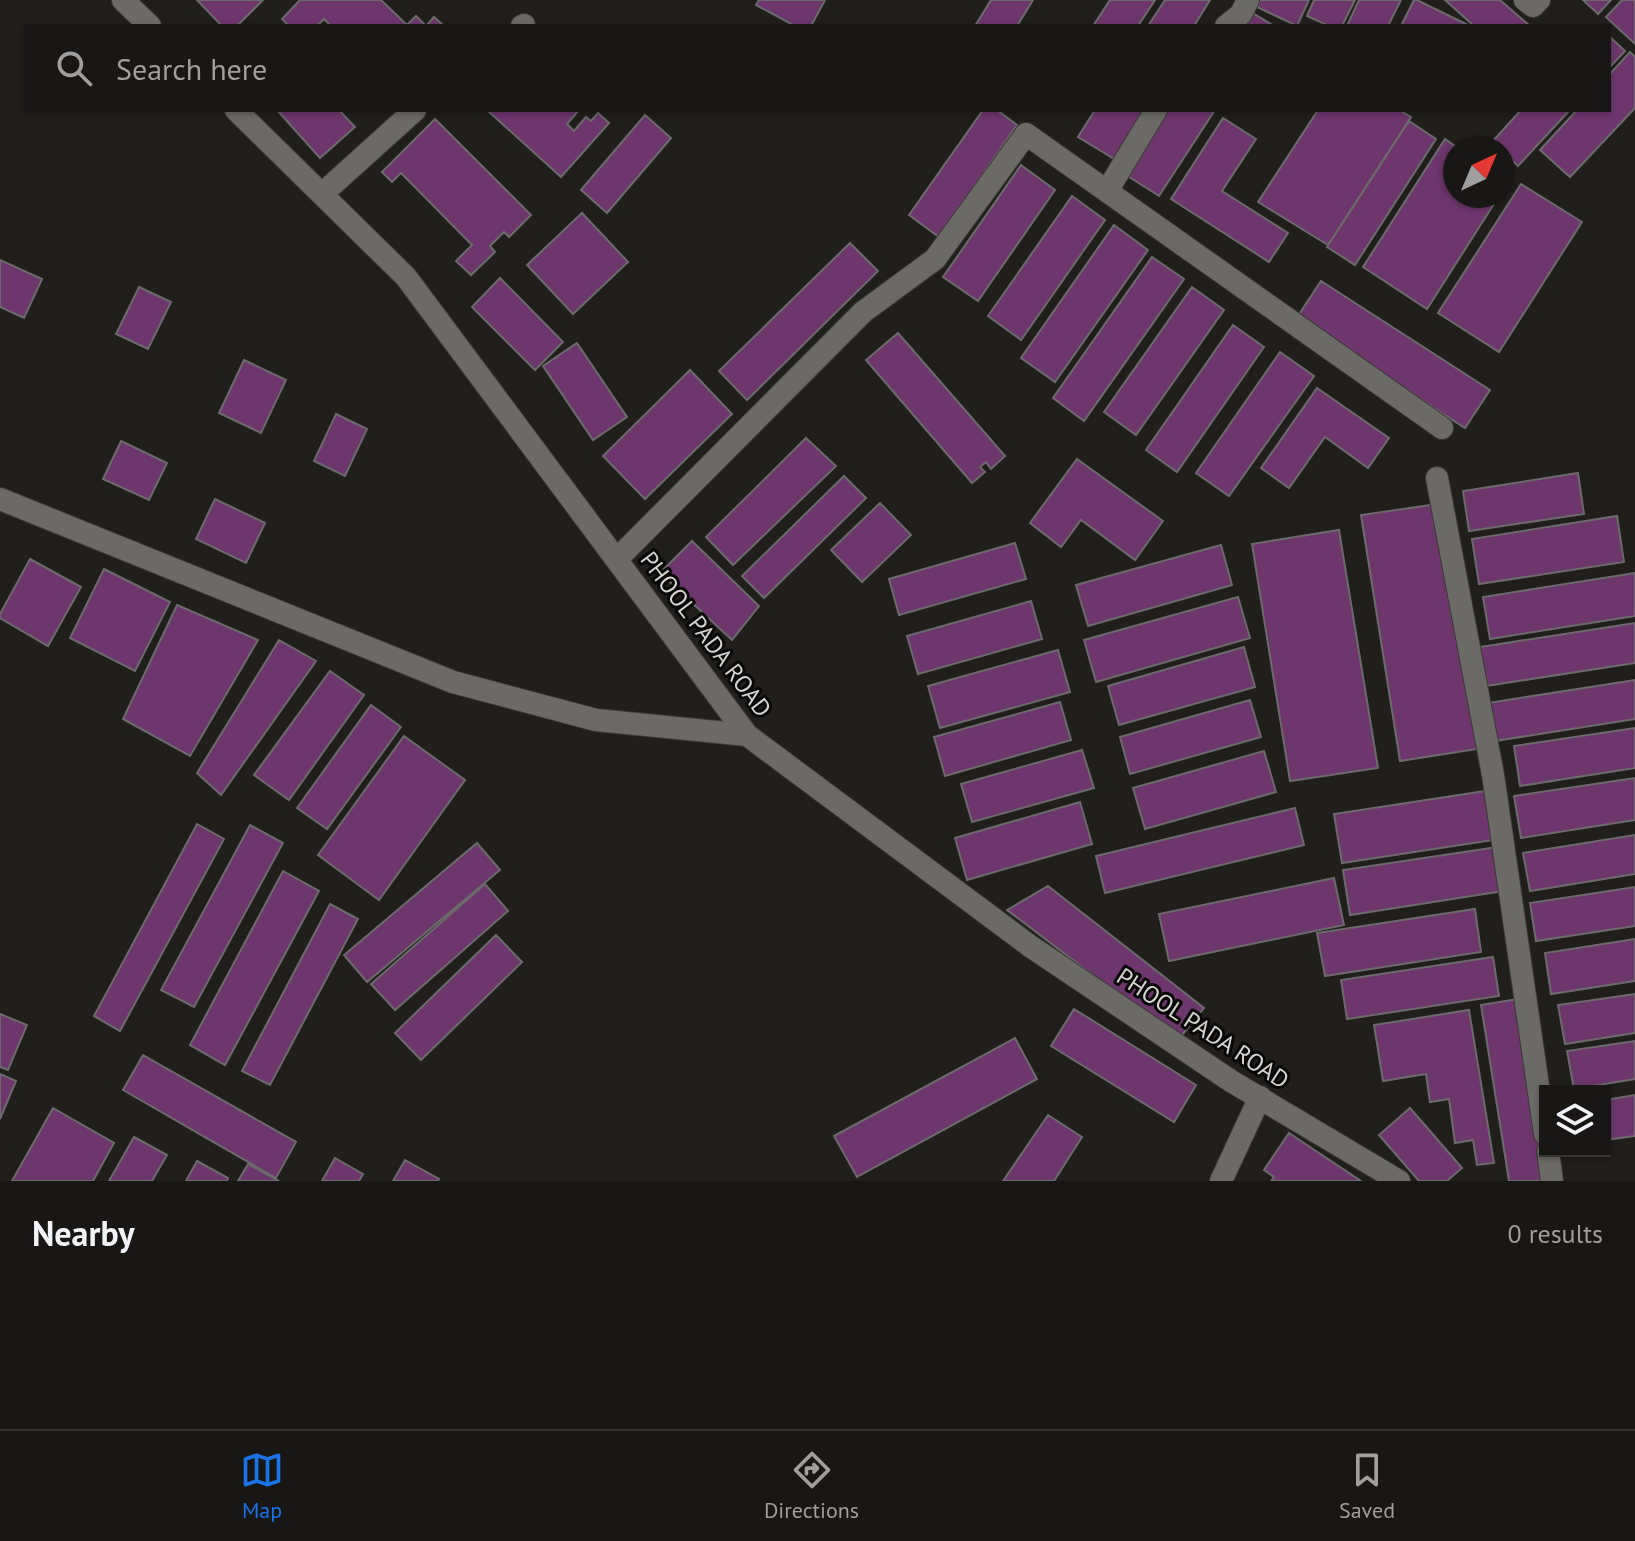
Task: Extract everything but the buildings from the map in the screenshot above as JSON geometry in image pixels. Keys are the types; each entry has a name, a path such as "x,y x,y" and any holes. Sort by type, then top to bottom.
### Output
{"street":[{"path":"123,0 148,24"},
{"path":"1228,24 1241,14 1248,0"},
{"path":"1525,0 1533,6 1539,0"},
{"name":"PHOOL PADA ROAD","path":"238,112 406,277 747,735 1030,946 1231,1081 1399,1181"},
{"path":"322,194 413,112"},
{"path":"1107,191 1155,112"},
{"path":"617,559 863,312 935,259 1026,134 1442,428"},
{"path":"1437,478 1493,775 1539,1093"},
{"path":"0,499 453,682 596,720 747,735"},
{"path":"1221,1181 1260,1097"},
{"path":"1549,1157 1552,1181"}]}
